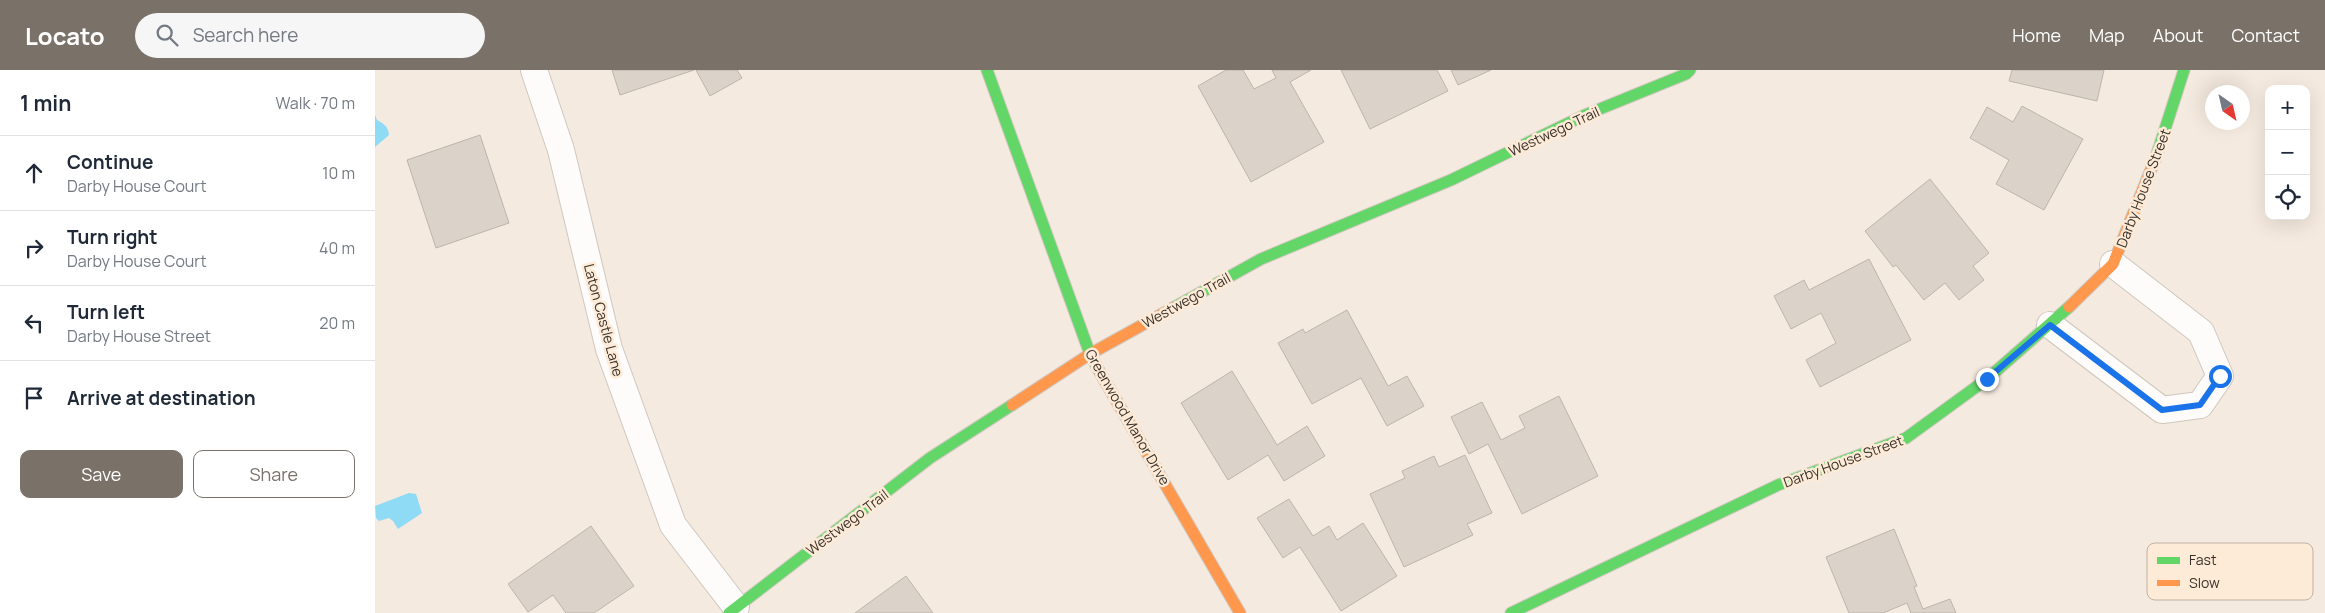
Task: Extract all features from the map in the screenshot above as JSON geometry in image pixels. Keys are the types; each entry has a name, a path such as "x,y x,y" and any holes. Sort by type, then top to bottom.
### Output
{"street":[{"name":"Laton Castle Lane","path":"534,70 561,150 609,350 673,525 732,610"},
{"name":"Greenwood Manor Drive","path":"987,70 1090,354 1240,613"},
{"name":"Westwego Trail","path":"732,610 930,458 1090,354 1261,259 1451,180 1585,115 1686,74 1690,70"},
{"name":"Darby House Street","path":"1511,613 1778,485 1906,438 1987,379 2050,325 2113,264 2149,178 2184,70"},
{"path":"2050,325 2162,410 2200,405 2220,376 2201,332 2113,264"}],"water":[{"path":"375,115 377,120 387,127 389,135 375,147"},
{"path":"409,493 416,494 422,513 398,529 389,518 379,521 376,518 375,506"}],"building":[{"path":"612,70 694,70 620,95"},
{"path":"696,70 737,70 742,78 710,96"},
{"path":"1226,70 1243,70 1254,89 1276,78 1272,70 1311,70 1290,82 1324,142 1251,182 1198,86"},
{"path":"1341,70 1437,70 1448,91 1370,129"},
{"path":"1451,70 1491,70 1458,85"},
{"path":"2012,70 2104,70 2097,101 2009,81"},
{"path":"2022,106 2083,139 2044,210 1996,184 2009,160 1970,138 1987,107 2013,122"},
{"path":"480,135 509,223 436,248 407,160"},
{"path":"1930,179 1989,253 1973,266 1984,280 1959,300 1945,283 1924,300 1896,265 1893,267 1865,231"},
{"path":"1869,259 1911,340 1820,387 1806,360 1836,343 1821,313 1791,329 1774,296 1804,280 1809,290"},
{"path":"1347,310 1388,386 1407,376 1424,406 1387,426 1361,378 1312,404 1278,343 1303,329 1305,333"},
{"path":"1232,371 1277,445 1307,426 1325,456 1284,481 1268,455 1228,480 1181,403"},
{"path":"1559,396 1598,476 1522,514 1488,444 1469,454 1451,417 1482,402 1501,440 1525,428 1519,416"},
{"path":"1465,455 1492,513 1467,524 1473,535 1404,567 1370,494 1405,478 1402,471 1434,456 1439,467"},
{"path":"1289,499 1313,536 1329,526 1337,540 1363,523 1397,576 1341,611 1300,547 1283,558 1257,518"},
{"path":"591,526 634,586 594,613 566,613 553,595 528,612 508,584"},
{"path":"1894,529 1917,586 1914,587 1923,609 1950,599 1956,613 1911,613 1907,603 1883,613 1849,613 1826,557"},
{"path":"906,576 933,613 855,613"}],"traffic: fast":[{"path":"987,70 1090,354 1098,369"},
{"path":"1173,308 1261,259 1451,180 1585,115 1686,74 1690,70"},
{"path":"2156,157 2184,70"},
{"path":"1511,613 1778,485 1906,438 1987,379 2069,307"},
{"path":"729,613 930,458 1012,405"}],"traffic: slow":[{"path":"2069,307 2113,264 2156,157"},
{"path":"1012,405 1090,354 1173,308"},
{"path":"1098,369 1240,613"}],"route":[{"path":"1987,379 2050,325 2162,410 2200,405 2220,376"}]}
